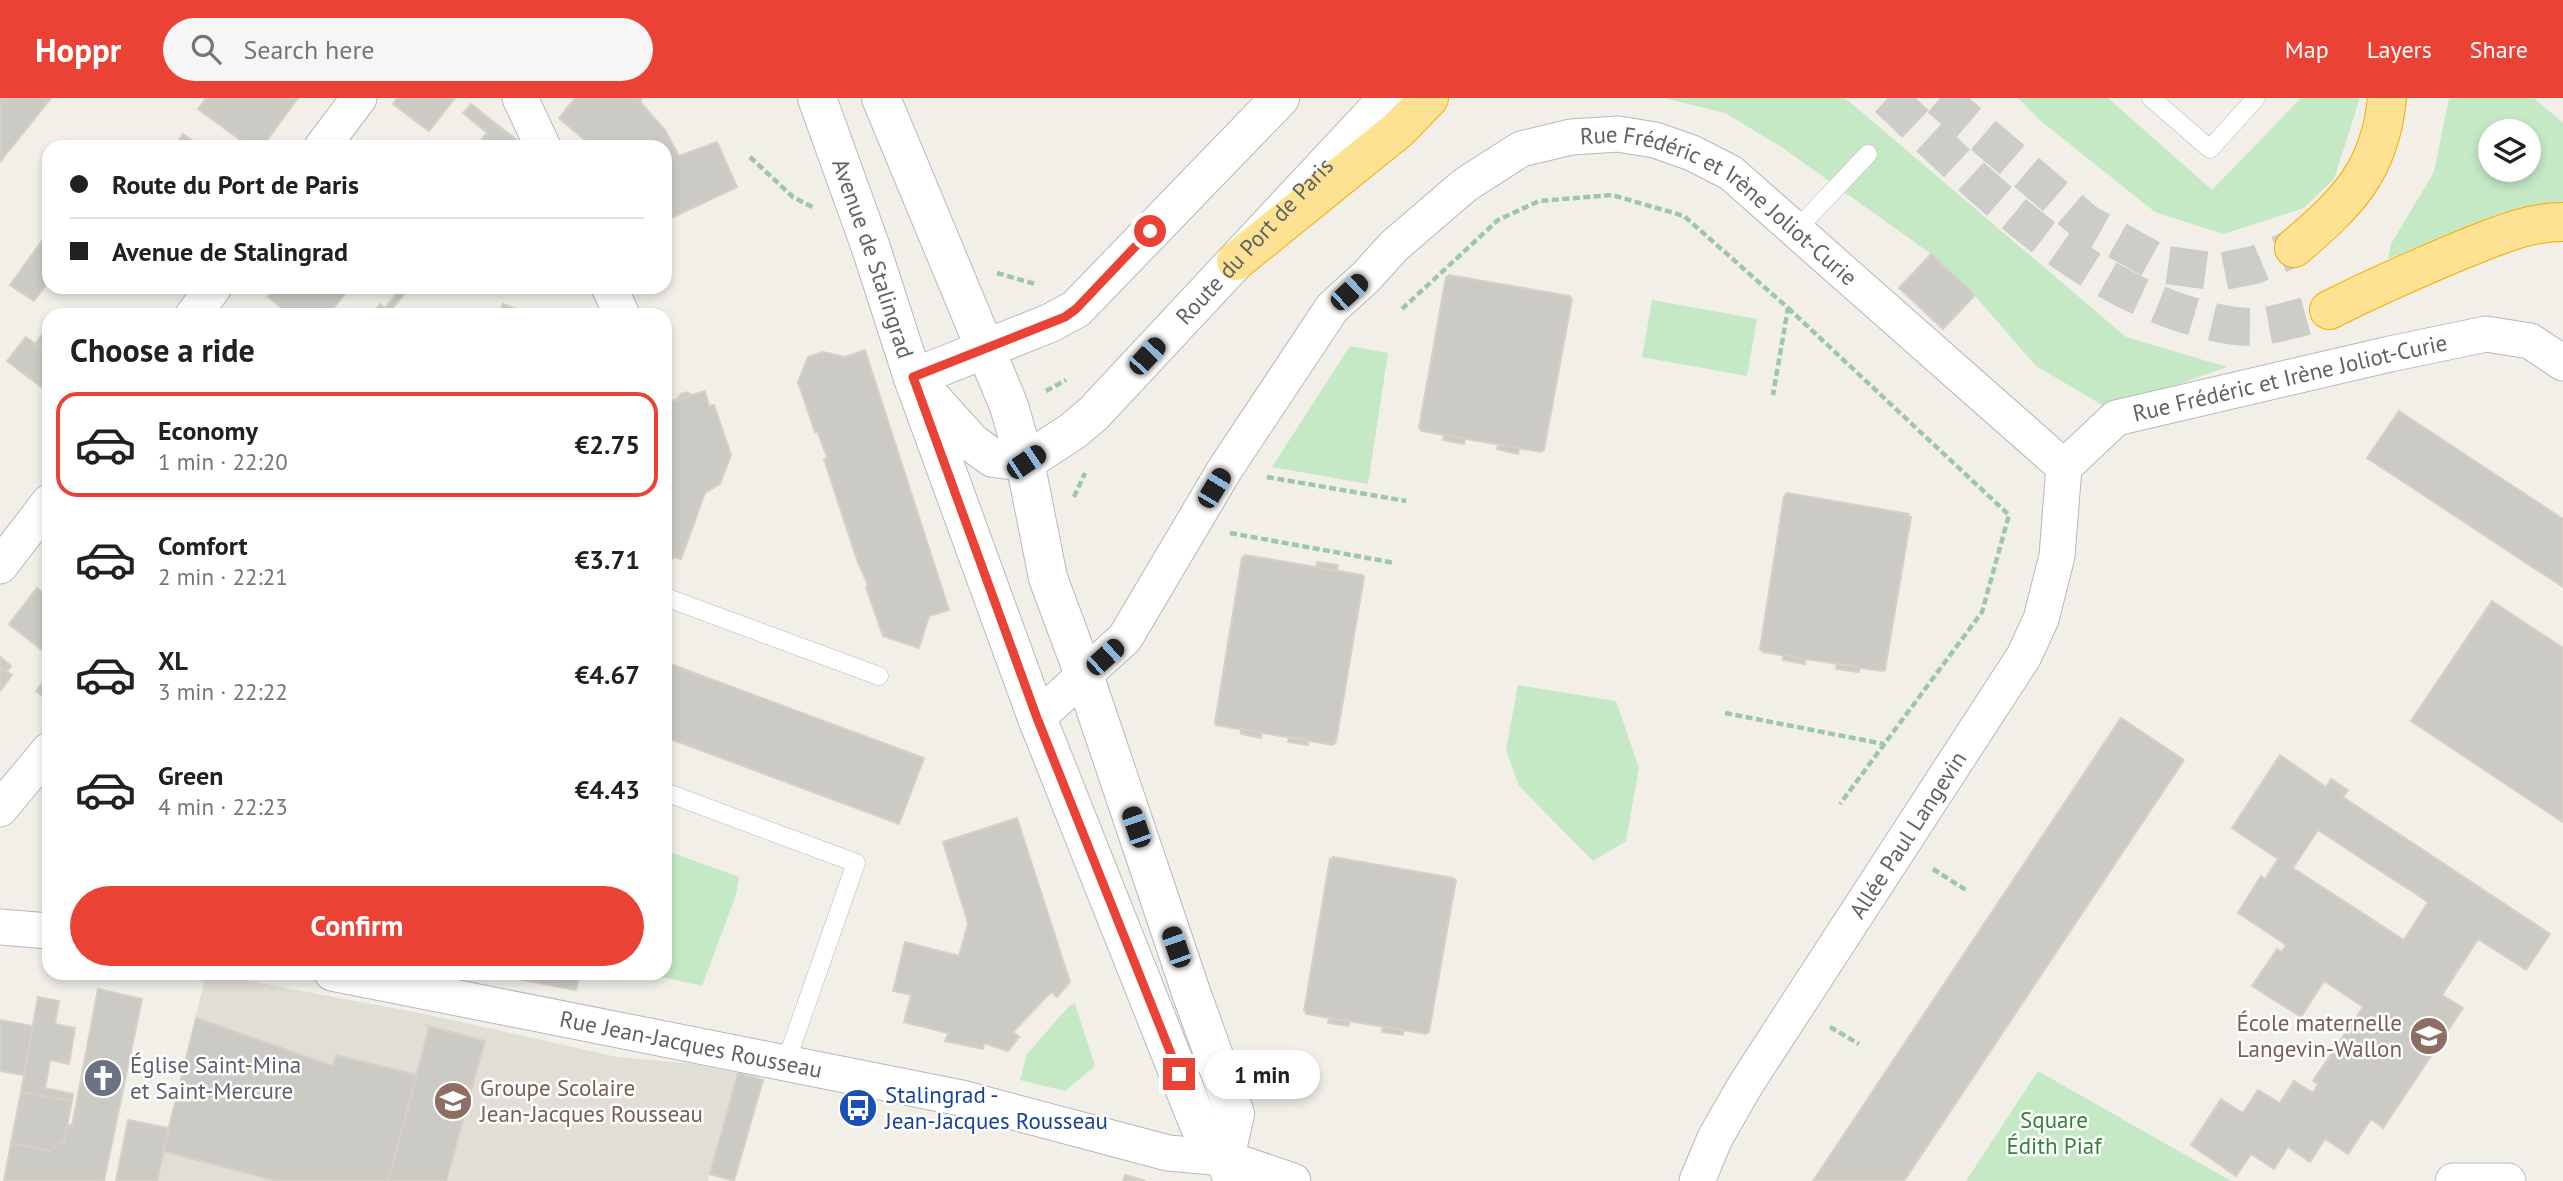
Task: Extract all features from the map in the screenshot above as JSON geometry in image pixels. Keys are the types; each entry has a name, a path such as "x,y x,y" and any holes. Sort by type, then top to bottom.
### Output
{"highway":[{"path":"1236,261 1398,130 1429,98"},
{"path":"2294,248 2338,210 2369,167 2385,121 2387,98"},
{"path":"2329,310 2405,273 2505,233 2540,222 2563,222"}],"main road":[{"name":"Avenue de Stalingrad","path":"817,98 872,248 913,377 1037,718 1199,1125 1229,1169"},
{"path":"881,98 1009,406 1026,462 1048,578 1192,995 1236,1114 1229,1169"},
{"path":"1026,462 993,458 980,449 913,377 1065,317 1076,309 1279,98"},
{"name":"Route du Port de Paris","path":"1026,462 1094,413 1388,98"}],"street":[{"path":"327,140 359,98"},
{"path":"520,98 540,140"},
{"name":"Rue Frédéric et Irène Joliot-Curie","path":"1037,718 1125,638 1225,469 1332,308 1366,277 1394,246 1465,185 1521,149 1571,137 1618,134 1655,141 1692,153 1731,173 2064,467 2116,418 2390,354 2486,334 2530,341 2563,363"},
{"name":"Allée Paul Langevin","path":"1697,1181 1715,1138 1746,1084 2024,656 2041,619 2057,556 2064,467"},
{"path":"0,566 42,511"},
{"path":"0,809 42,758"},
{"path":"0,927 42,930"},
{"name":"Rue Jean-Jacques Rousseau","path":"368,980 961,1098 1229,1169 1293,1181"},
{"path":"2453,1181 2508,1181"}],"lane":[{"path":"2151,98 2210,149 2256,98"},
{"path":"1797,229 1868,154"},
{"path":"672,600 879,676"},
{"path":"672,795 856,863 794,1031 786,1062"}],"path":[{"path":"750,157 793,197 817,209"},
{"path":"1402,309 1498,220 1539,201 1612,195 1684,216 1788,308 2009,515 1982,612 1840,804"},
{"path":"1773,395 1788,308"},
{"path":"1225,469 1406,501"},
{"path":"1192,526 1395,564"},
{"path":"1725,713 1884,744"}],"shaded area":[{"name":"Groupe Scolaire Jean-Jacques Rousseau","path":"204,980 243,980 425,1014 617,1057 694,1064 738,1073 708,1181 157,1181"}],"green space":[{"path":"1664,98 1845,98 2126,337 2227,367 2109,409 2036,366 1969,289 1931,254 1780,146 1725,113"},
{"path":"2018,98 2108,98 2212,190 2301,98 2359,98 2359,101 2334,179 2304,208 2223,234 2155,212 2042,122"},
{"path":"2449,98 2534,98 2563,123 2563,203 2503,212 2388,259 2391,244 2434,172"},
{"path":"1652,300 1757,319 1747,376 1642,357"},
{"path":"1350,346 1388,353 1368,484 1272,467"},
{"path":"1518,685 1616,701 1639,768 1626,841 1593,861 1519,786 1506,750"},
{"path":"672,853 739,877 736,895 702,986 672,979"},
{"path":"1075,1004 1095,1066 1065,1091 1020,1080 1027,1054 1070,1005"},
{"name":"Square Édith Piaf","path":"2038,1071 2231,1181 1966,1181"}],"building":[{"path":"0,98 51,98 0,162"},
{"path":"206,98 298,98 267,140 240,140 198,109"},
{"path":"397,98 455,98 429,131 393,104"},
{"path":"575,98 642,98 640,102 670,140 585,140 559,118"},
{"path":"471,104 517,140 483,140 487,133 463,113"},
{"path":"183,134 191,140 179,140"},
{"path":"717,142 737,187 672,218 672,143 679,156"},
{"path":"42,241 42,290 34,301 10,285"},
{"path":"1931,254 1975,295 1943,329 1899,288"},
{"path":"1449,275 1569,296 1572,299 1544,450 1541,452 1421,431 1419,428 1446,277"},
{"path":"270,294 344,295 334,308 282,308 268,297"},
{"path":"396,294 404,294 393,308 385,308"},
{"path":"42,335 41,348 35,344"},
{"path":"26,337 42,346 42,388 7,361"},
{"path":"865,350 949,610 929,616 919,648 883,636 824,459 827,457 817,431 815,432 798,382 808,357 823,352 845,357"},
{"path":"705,391 709,406 714,405 731,455 720,484 705,493 681,559 674,557 672,560 672,401"},
{"path":"688,392 691,395 675,401 681,394"},
{"path":"2399,411 2563,519 2563,587 2367,458"},
{"path":"1444,435 1465,439 1464,444 1443,440"},
{"path":"1498,445 1519,448 1518,454 1497,449"},
{"path":"1787,493 1909,514 1908,517 1911,517 1885,670 1763,652 1760,649 1784,496"},
{"path":"1245,555 1364,577 1336,742 1333,745 1216,725 1242,558"},
{"path":"1317,562 1338,565 1337,571 1316,567"},
{"path":"37,588 42,592 42,650 9,624"},
{"path":"2492,601 2563,648 2563,822 2411,721"},
{"path":"1783,655 1805,659 1805,664 1783,660"},
{"path":"0,657 11,666 6,672 0,667"},
{"path":"1837,664 1859,667 1859,672 1836,669"},
{"path":"672,665 924,758 899,824 672,740"},
{"path":"0,667 12,675 0,691"},
{"path":"42,683 42,696 36,691"},
{"path":"2121,718 2184,760 1904,1181 1813,1181"},
{"path":"1241,729 1262,733 1261,738 1241,734"},
{"path":"1289,737 1308,740 1308,745 1288,742"},
{"path":"2280,755 2326,787 2331,779 2348,790 2343,797 2550,934 2526,970 2478,939 2442,995 2463,1008 2383,1128 2371,1119 2348,1154 2325,1139 2310,1162 2288,1147 2274,1169 2251,1154 2236,1176 2191,1145 2221,1099 2243,1113 2258,1090 2280,1103 2294,1081 2313,1093 2318,1084 2313,1081 2363,1007 2324,981 2301,1017 2252,986 2277,949 2282,952 2286,945 2238,913 2261,876 2265,879 2278,859 2232,828","holes":["2318,830 2428,902 2404,940 2293,868"]},
{"path":"1017,818 1070,982 1057,997 1051,992 1013,1032 1019,1037 1008,1051 984,1043 983,1049 945,1041 948,1033 904,1022 911,995 893,991 905,942 959,956 968,923 943,842"},
{"path":"1333,857 1456,880 1429,1032 1426,1034 1306,1014 1304,1011 1330,859"},
{"path":"524,980 578,980 576,990"},
{"name":"Église Saint-Mina et Saint-Mercure","path":"98,989 142,999 104,1181 4,1181 11,1143 49,1151 64,1140 67,1124 72,1126"},
{"path":"38,997 59,1001 55,1024 75,1028 69,1064 50,1060 45,1088 73,1094 72,1101 21,1092"},
{"path":"196,1018 333,1066 336,1055 417,1075 388,1181 277,1181 163,1151"},
{"path":"1329,1018 1350,1021 1349,1026 1328,1023"},
{"path":"0,1020 33,1026 24,1075 0,1071"},
{"path":"428,1026 485,1041 446,1181 388,1181 429,1028"},
{"path":"1383,1026 1404,1030 1403,1035 1382,1032"},
{"path":"738,1073 763,1080 734,1181 710,1174"},
{"path":"21,1092 72,1101 64,1140 49,1151 11,1143"},
{"path":"128,1120 169,1128 157,1181 116,1181"},
{"path":"1125,1175 1146,1181 1123,1181"}],"tunnel":[{"path":"1888,98 2022,221 2096,273 2136,295 2187,315 2242,327 2269,325 2329,310"},
{"path":"1940,98 2086,223 2160,264 2219,272 2254,265 2294,248"}],"place":[{"name":"École maternelle Langevin-Wallon","path":"2429,1036"},
{"name":"Église Saint-Mina et Saint-Mercure","path":"103,1078"},
{"name":"Groupe Scolaire Jean-Jacques Rousseau","path":"453,1101"},
{"name":"Stalingrad - Jean-Jacques Rousseau","path":"858,1108"}],"route":[{"path":"1150,231 1076,309 1065,317 913,377 1037,718 1179,1074"}]}
